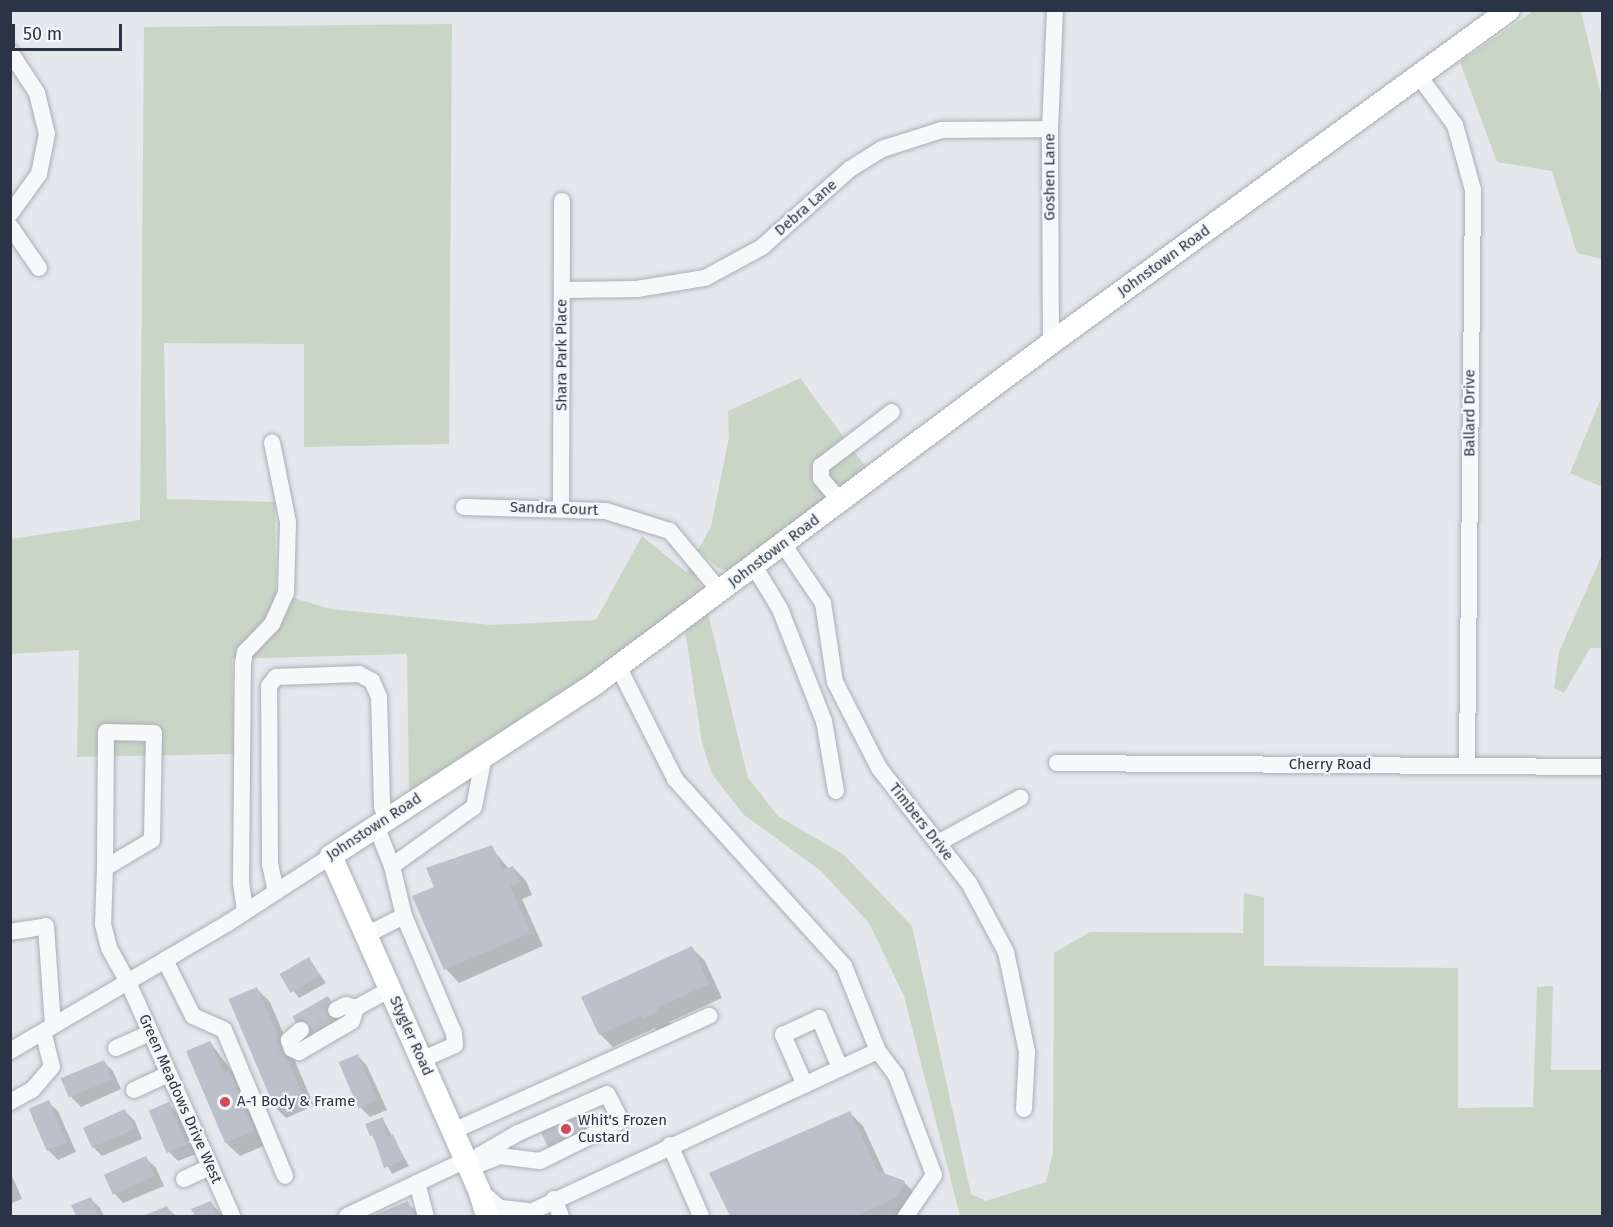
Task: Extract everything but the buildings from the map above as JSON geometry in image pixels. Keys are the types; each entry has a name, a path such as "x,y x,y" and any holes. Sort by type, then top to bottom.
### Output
{"main road":[{"name":"Johnstown Road","path":"331,856 618,666 1051,343 1509,10"},
{"name":"Stygler Road","path":"331,856 453,1131 471,1164 487,1216"}],"street":[{"name":"Goshen Lane","path":"1051,343 1050,129 1055,10"},
{"path":"10,52 38,93 47,134 39,174 10,214"},
{"name":"Ballard Drive","path":"1419,76 1455,126 1464,146 1473,190 1467,765"},
{"name":"Debra Lane","path":"562,290 637,289 705,278 762,247 850,169 882,149 942,130 1050,129"},
{"name":"Shara Park Place","path":"561,508 562,201"},
{"path":"10,226 39,268"},
{"path":"840,501 821,478 821,466 892,412"},
{"path":"245,911 241,884 243,663 245,652 272,624 286,593 288,522 272,443"},
{"name":"Sandra Court","path":"464,507 606,511 670,531 720,591"},
{"name":"Timbers Drive","path":"783,544 823,603 836,682 879,768 969,883 1005,952 1027,1052 1024,1109"},
{"path":"754,566 780,609 824,721 836,791"},
{"path":"618,666 675,779 844,966 878,1051 896,1075 934,1175 906,1216"},
{"path":"276,892 270,864 269,686 276,677 359,674 372,681 378,697 381,823 404,916 454,1033 455,1044 422,1060"},
{"name":"Green Meadows Drive West","path":"105,868 152,840 154,733 106,732 103,924 109,948 128,982 232,1216"},
{"path":"392,866 474,807 484,756"},
{"name":"Cherry Road","path":"1057,763 1602,767"},
{"path":"938,843 1020,798"},
{"name":"Johnstown Road","path":"10,1051 165,960 331,856"},
{"path":"366,936 404,916"},
{"path":"10,932 46,926 48,1029 52,1067 32,1090 10,1102"},
{"path":"165,960 193,1016 224,1030 285,1176"},
{"path":"301,1030 289,1040 292,1049 299,1052 352,1021 356,1008 390,989"},
{"path":"336,1011 346,1005 356,1008"},
{"path":"453,1131 709,1016"},
{"path":"805,1085 783,1035 819,1018 840,1068"},
{"path":"116,1048 150,1033"},
{"path":"479,1190 500,1208 525,1214 878,1051"},
{"path":"134,1090 168,1074"},
{"path":"347,1216 417,1183 471,1164 500,1156 540,1161 621,1121 607,1094 518,1133 480,1155 471,1164"},
{"path":"670,1146 701,1216"},
{"path":"184,1179 210,1167"},
{"path":"417,1183 426,1216"},
{"path":"554,1199 561,1216"}],"green space":[{"path":"1533,11 1581,11 1602,99 1602,259 1577,253 1552,171 1497,162 1460,62"},
{"path":"452,24 449,444 304,447 304,344 164,343 167,499 275,502 276,593 331,609 491,625 596,620 642,536 686,572 691,564 702,589 614,660 409,792 407,654 232,659 234,754 77,757 79,650 11,654 10,539 140,520 144,27"},
{"path":"800,378 868,470 728,571 718,568 698,550 711,526 729,438 728,411"},
{"path":"1602,396 1602,487 1570,473"},
{"path":"1602,555 1602,648 1590,648 1564,693 1554,688 1559,652"},
{"path":"708,613 748,778 778,816 843,854 912,926 971,1194 986,1201 1046,1182 1053,1153 1054,953 1090,932 1243,933 1244,893 1264,897 1264,966 1458,968 1458,1108 1533,1107 1537,987 1553,986 1551,1070 1602,1070 1602,1216 960,1216 904,996 869,923 821,871 743,814 712,774 702,743 685,630"}],"tunnel":[{"path":"301,1030 336,1010"}],"place":[{"name":"A-1 Body & Frame","path":"225,1102"},
{"name":"Whit's Frozen Custard","path":"566,1129"}]}
